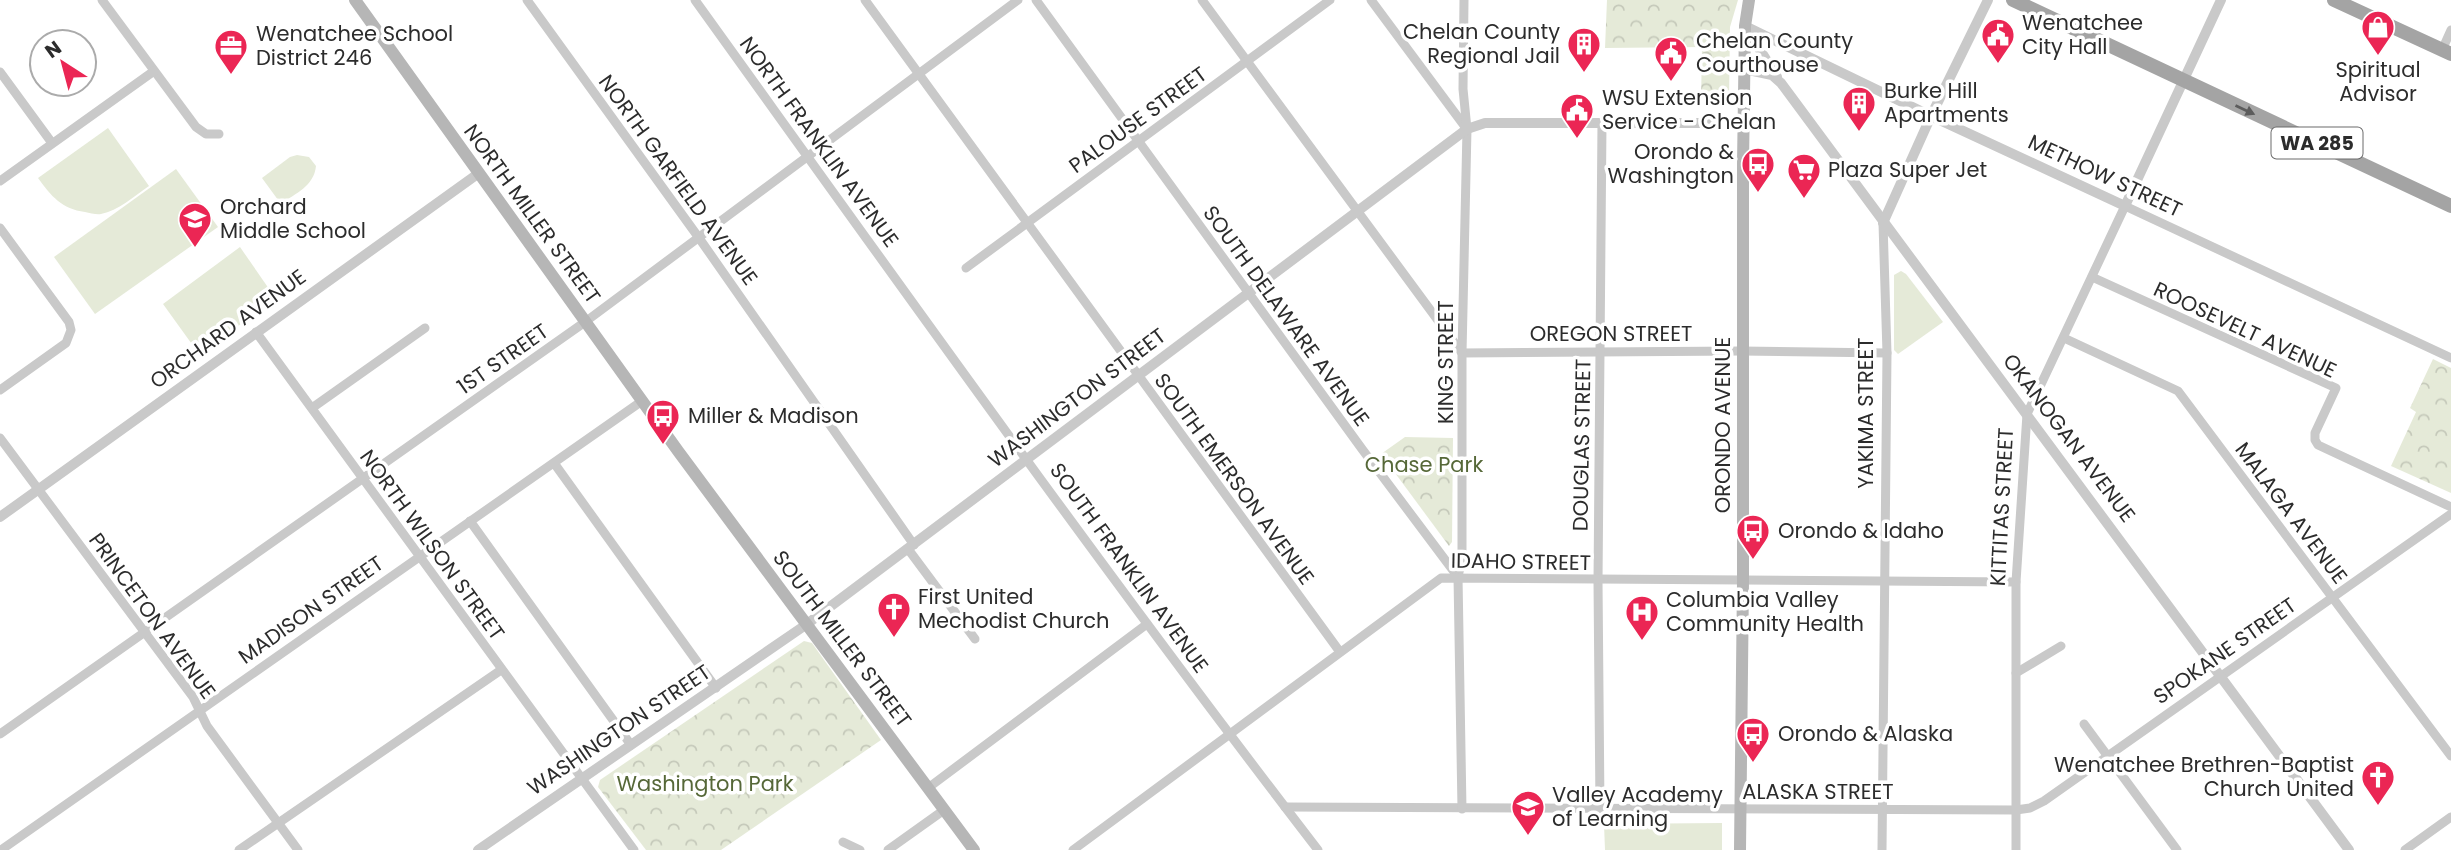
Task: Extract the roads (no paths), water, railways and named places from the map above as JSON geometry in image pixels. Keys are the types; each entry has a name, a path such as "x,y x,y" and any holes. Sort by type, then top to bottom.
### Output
{"main road":[{"name":"NORTH MILLER STREET","path":"355,0 678,451"},
{"name":"ORONDO AVENUE","path":"1740,850 1743,123 1745,26 1749,0"},
{"name":"WA 285","path":"2013,0 2451,206"},
{"path":"2334,0 2446,52"},
{"name":"SOUTH MILLER STREET","path":"678,451 974,850"}],"street":[{"path":"102,0 196,127 206,134 219,134"},
{"name":"NORTH GARFIELD AVENUE","path":"527,0 699,238 975,639"},
{"name":"NORTH FRANKLIN AVENUE","path":"695,0 914,305"},
{"name":"SOUTH EMERSON AVENUE","path":"865,0 1340,652"},
{"name":"1ST STREET","path":"0,734 586,322 1018,0"},
{"name":"SOUTH DELAWARE AVENUE","path":"1036,0 1458,577"},
{"path":"1202,0 1462,353"},
{"name":"PALOUSE STREET","path":"966,268 1330,0"},
{"path":"1371,0 1467,129"},
{"name":"KING STREET","path":"1462,809 1458,577 1462,557 1462,353 1467,129 1463,89 1464,0"},
{"name":"YAKIMA STREET","path":"1882,850 1887,353 1884,223 1931,116 1988,0"},
{"name":"KITTITAS STREET","path":"2016,850 2016,582 2027,414 2221,0"},
{"name":"OKANOGAN AVENUE","path":"1745,26 1781,83 2349,850"},
{"name":"METHOW STREET","path":"1745,26 1931,116 2451,358"},
{"path":"2446,52 2451,30"},
{"path":"1744,69 1766,72 1781,83"},
{"path":"0,181 154,71"},
{"path":"0,72 52,143"},
{"name":"WASHINGTON STREET","path":"478,850 807,624 1467,129 1485,123 1743,123"},
{"name":"DOUGLAS STREET","path":"1600,809 1598,581 1602,123"},
{"name":"ORCHARD AVENUE","path":"0,517 479,173"},
{"path":"0,228 71,326 66,343 0,390"},
{"name":"ROOSEVELT AVENUE","path":"2092,277 2336,388 2315,433 2318,445 2451,506"},
{"name":"SOUTH FRANKLIN AVENUE","path":"914,305 1147,624 1317,850"},
{"path":"312,408 425,328"},
{"name":"NORTH WILSON STREET","path":"256,332 634,850"},
{"name":"MALAGA AVENUE","path":"2064,338 2179,391 2451,756"},
{"name":"OREGON STREET","path":"1462,353 1887,353"},
{"name":"MADISON STREET","path":"1,850 642,401"},
{"name":"PRINCETON AVENUE","path":"0,438 193,697 207,726 298,850"},
{"path":"554,463 716,688"},
{"name":"SPOKANE STREET","path":"2016,810 2044,801 2451,514"},
{"path":"470,522 631,745"},
{"name":"IDAHO STREET","path":"1073,850 1441,578 2016,582"},
{"path":"928,788 1147,624"},
{"path":"2016,673 2061,646"},
{"path":"239,850 501,670"},
{"path":"2084,724 2177,850"},
{"name":"ALASKA STREET","path":"1285,807 2016,810"},
{"path":"888,850 944,810"},
{"path":"2405,850 2451,817"},
{"path":"843,842 860,850"}],"place":[{"name":"Spiritual Advisor","path":"2378,57"},
{"name":"Wenatchee City Hall","path":"1998,65"},
{"name":"Chelan County Regional Jail","path":"1584,74"},
{"name":"Wenatchee School District 246","path":"231,76"},
{"name":"Chelan County Courthouse","path":"1671,83"},
{"name":"Burke Hill Apartments","path":"1859,133"},
{"name":"WSU Extension Service - Chelan","path":"1577,140"},
{"name":"Orondo & Washington","path":"1758,194"},
{"name":"Plaza Super Jet","path":"1804,200"},
{"name":"Orchard Middle School","path":"195,249"},
{"name":"Miller & Madison","path":"663,446"},
{"name":"Orondo & Idaho","path":"1753,561"},
{"name":"First United Mechodist Church","path":"894,639"},
{"name":"Columbia Valley Community Health","path":"1642,642"},
{"name":"Orondo & Alaska","path":"1753,764"},
{"name":"Wenatchee Brethren-Baptist Church United","path":"2378,807"},
{"name":"Valley Academy of Learning","path":"1528,837"}],"park label":[{"name":"Chase Park","path":"1424,465"},
{"name":"Washington Park","path":"705,784"}]}
